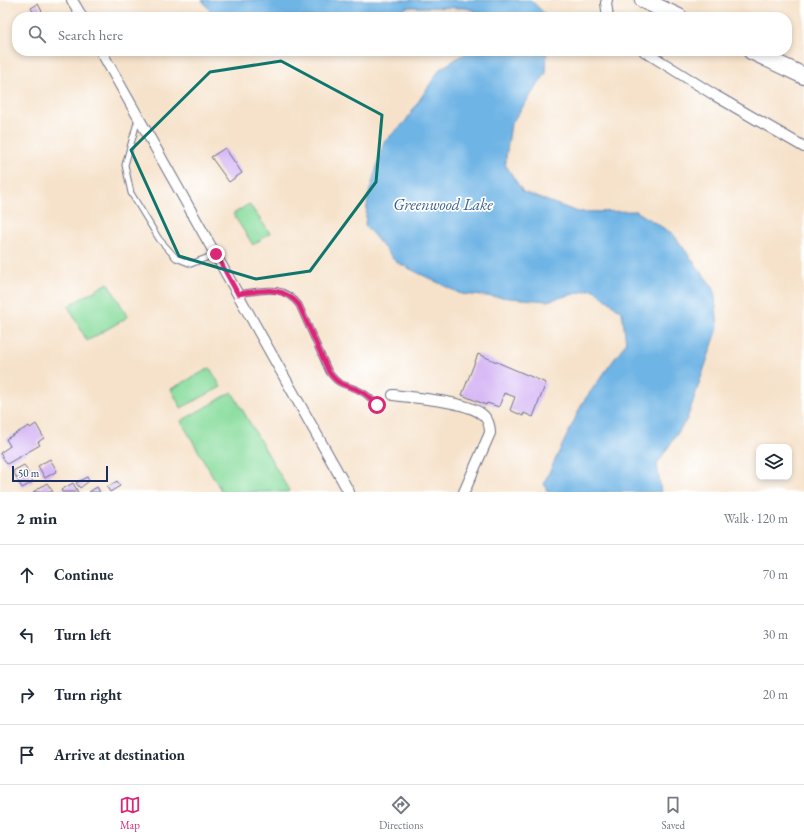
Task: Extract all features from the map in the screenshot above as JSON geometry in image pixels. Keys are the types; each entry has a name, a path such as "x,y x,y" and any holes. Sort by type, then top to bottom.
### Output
{"main road":[{"path":"642,0 668,12"},
{"path":"762,56 804,76"}],"street":[{"path":"72,0 79,12"},
{"path":"607,0 607,12"},
{"path":"104,56 349,492"},
{"path":"652,56 716,96 804,147"},
{"path":"393,395 456,404 476,410 484,416 490,426 488,442 464,492"}],"lane":[{"path":"139,117 124,165 131,193 159,239 176,258 192,264 216,254"},
{"path":"238,294 280,291 291,297 299,305 329,372 339,384 360,390 367,394 377,405"}],"highlighted area":[{"path":"281,61 382,115 376,182 310,271 256,279 179,256 131,150 210,72"}],"green space":[{"path":"249,204 270,233 253,245 233,214"},
{"path":"108,283 128,317 87,341 68,306"},
{"path":"210,368 221,387 181,408 171,389"},
{"path":"232,392 290,492 222,492 181,421"}],"water":[{"path":"202,0 531,0 543,12 478,12 466,8 407,7 400,12 211,12"},
{"name":"Greenwood Lake","path":"461,56 547,56 546,73 511,124 505,164 523,192 578,212 636,211 673,234 714,289 718,328 687,419 657,464 661,492 547,492 544,483 583,402 626,343 622,312 593,289 547,301 461,294 396,262 365,225 368,197 384,142 405,122 440,69"}],"building":[{"path":"38,4 42,12 33,12 31,8"},
{"path":"225,148 242,173 229,182 211,157"},
{"path":"478,354 546,383 533,417 524,413 523,416 510,410 515,397 504,393 499,407 487,403 486,405 462,395"},
{"path":"36,424 44,438 38,442 40,445 7,464 0,453 10,446 6,439 29,426 30,428"},
{"path":"50,459 57,471 45,478 38,466"},
{"path":"24,465 33,482 22,488 13,471"},
{"path":"87,477 89,481 80,488 76,483"},
{"path":"117,481 120,486 110,492 107,487"},
{"path":"47,483 53,492 33,492"},
{"path":"73,483 78,492 62,492 61,490"},
{"path":"97,487 100,492 89,492"}],"route":[{"path":"216,254 238,294 280,291 288,294 295,300 299,305 329,372 339,384 360,390 367,394 377,405"}]}
